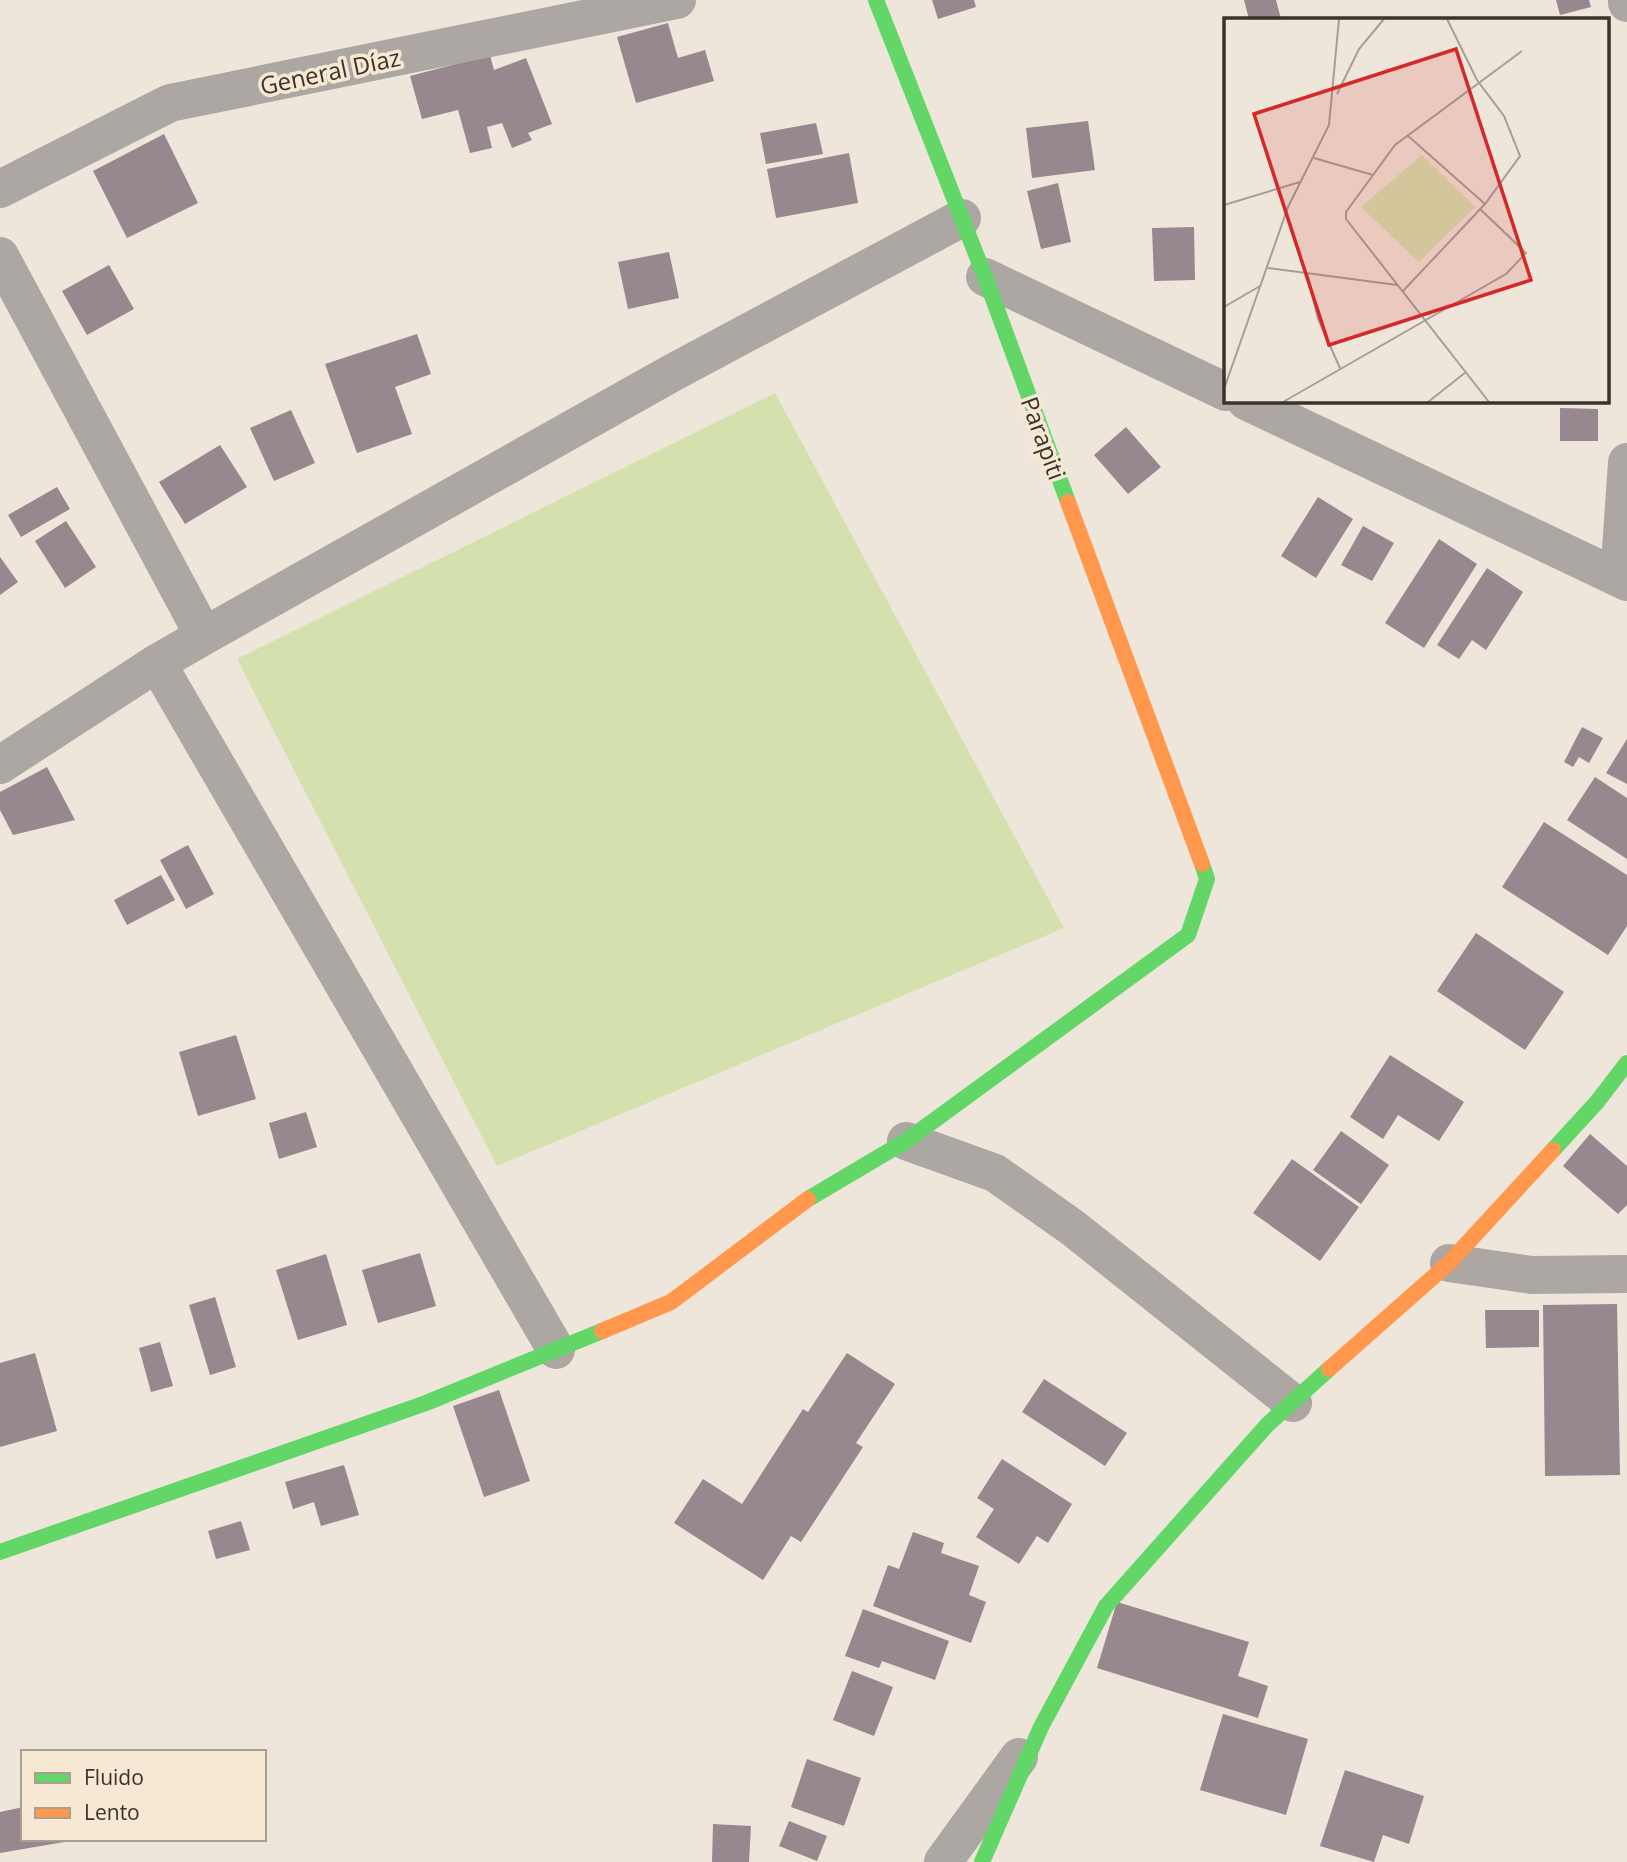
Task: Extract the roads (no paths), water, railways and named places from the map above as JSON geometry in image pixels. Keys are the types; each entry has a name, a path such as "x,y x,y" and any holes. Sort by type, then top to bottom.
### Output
{"street":[{"name":"General Díaz","path":"0,189 170,103 677,0"},
{"name":"Parapiti","path":"876,0 985,277 1207,879 1188,936 906,1140"},
{"path":"0,765 157,663 204,636 672,373 962,218"},
{"path":"0,256 204,636"},
{"path":"985,277 1224,390"},
{"path":"1248,402 1623,580 1627,462"},
{"path":"157,663 556,1350"},
{"path":"982,1862 1041,1727 1105,1606 1267,1425 1449,1262 1597,1102 1627,1063"},
{"path":"0,1552 426,1403 671,1302 795,1207 906,1140 995,1173 1073,1228 1293,1402"},
{"path":"1449,1262 1532,1275 1627,1274"},
{"path":"943,1862 1041,1727"}]}
